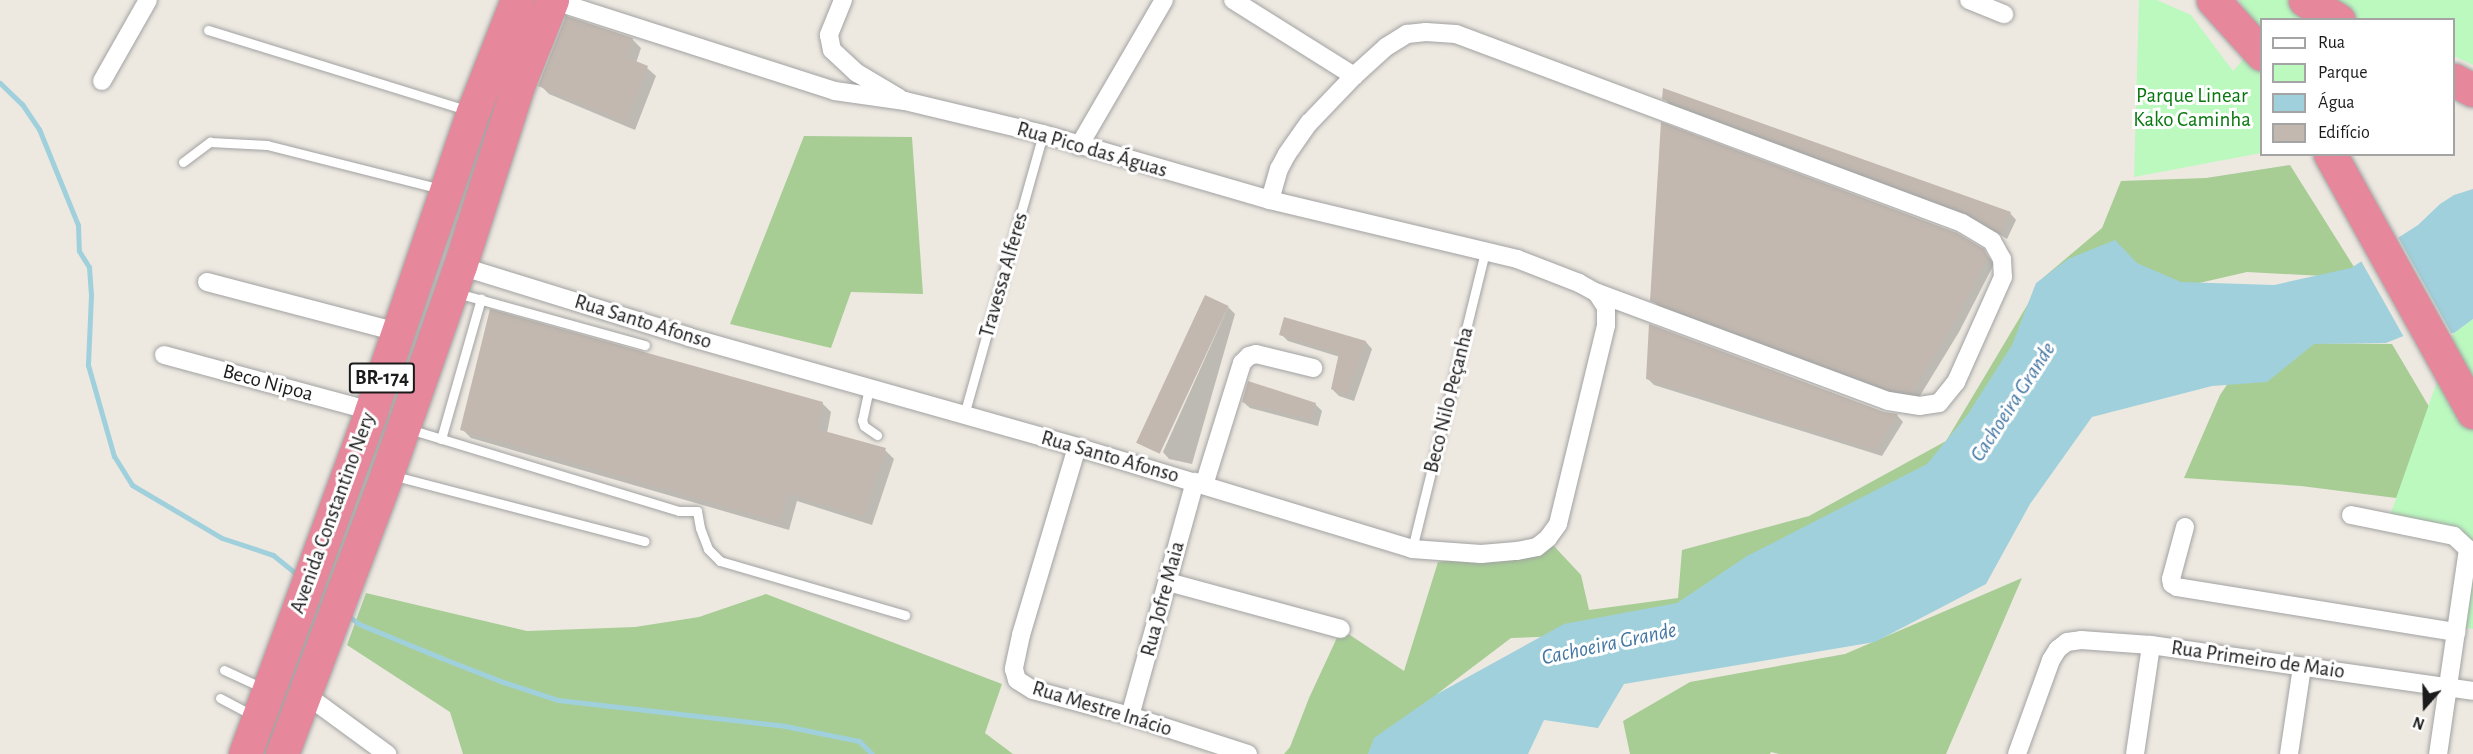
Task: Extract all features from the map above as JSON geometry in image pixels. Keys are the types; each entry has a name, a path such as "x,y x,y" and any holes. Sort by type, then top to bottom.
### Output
{"highway":[{"name":"Avenida Constantino Nery","path":"244,754 371,411 472,112 517,0"},
{"name":"Avenida Constantino Nery","path":"282,754 404,428 464,285 517,88 552,0"},
{"path":"2213,0 2260,52"},
{"path":"2305,0 2335,18"},
{"path":"2455,81 2473,90"},
{"path":"2331,156 2473,412"}],"street":[{"path":"102,81 148,0"},
{"name":"Rua Pico das Águas","path":"552,0 835,91 905,101 1043,134 1270,200 1517,259 1579,283 1597,293 1888,401 1920,406 1939,403 1956,382 2003,277 2002,259 1992,241 1962,223 1456,34 1426,32 1407,34 1386,47 1354,76 1309,123 1279,169 1270,200"},
{"path":"843,0 830,35 832,50 857,73 905,101"},
{"path":"1079,146 1164,0"},
{"path":"1233,0 1354,76"},
{"path":"1970,0 2004,14"},
{"path":"207,282 398,332"},
{"name":"Rua Santo Afonso","path":"464,285 679,334 1077,447 1412,549 1493,553 1537,547 1548,538 1558,524 1606,325 1606,307 1597,293"},
{"name":"Rua Jofre Maia","path":"1130,716 1199,483 1242,363 1249,356 1256,354 1313,368"},
{"name":"Beco Nipoa","path":"164,355 371,411"},
{"name":"Rua Mestre Inácio","path":"1077,447 1021,635 1014,669 1017,680 1024,686 1130,716 1248,754"},
{"path":"2351,515 2454,536 2468,549 2438,754"},
{"path":"2185,527 2171,579 2172,584 2177,587 2456,632"},
{"path":"1168,582 1341,629"},
{"name":"Rua Primeiro de Maio","path":"2017,754 2051,660 2058,649 2067,642 2081,640 2151,645 2473,691"},
{"path":"2135,754 2151,645"},
{"path":"2289,754 2302,667"},
{"path":"304,694 387,754"}],"lane":[{"path":"208,30 472,112"},
{"name":"Travessa Alferes","path":"964,415 1043,134"},
{"path":"183,162 210,141 267,145 422,182 446,190"},
{"name":"Beco Nilo Peçanha","path":"1412,549 1485,251"},
{"path":"441,439 464,285 645,345"},
{"path":"869,388 862,420 864,426 877,435"},
{"path":"404,428 679,511 697,511 700,528 708,549 720,561 905,615"},
{"path":"387,474 645,541"},
{"path":"224,670 263,704"},
{"path":"220,698 263,704"}],"green space":[{"name":"Parque Linear Kako Caminha","path":"2139,0 2157,0 2191,15 2233,71 2260,40 2260,153 2134,177"},
{"name":"Parque Linear Kako Caminha","path":"2239,0 2473,0 2473,65 2455,56 2455,18 2260,18 2260,33"},
{"path":"804,136 912,137 923,294 851,292 831,348 730,324"},
{"path":"2290,165 2361,278 2247,272 2108,304 2001,482 1670,632 1511,638 1437,694 1391,754 1284,754 1290,747 1309,698 1341,629 1404,671 1438,562 1553,545 1581,575 1589,610 1678,598 1682,550 1809,516 1946,441 2044,277 2102,228 2121,181 2206,178"},
{"path":"2473,319 2473,629 2450,624 2463,540 2387,524 2454,333"},
{"path":"2290,343 2392,344 2473,481 2396,498 2301,486 2184,478 2220,395 2251,349"},
{"path":"2022,578 1946,754 1779,754 1771,752 1770,754 1630,754 1623,721 1690,682 1845,654"},
{"path":"366,593 527,631 635,627 699,617 766,594 1002,684 985,733 1013,754 463,754 450,712 347,645"}],"water":[{"name":"Cachoeira Grande","path":"2473,189 2473,319 2454,333 2411,333 2386,343 2314,344 2267,382 2212,386 2092,417 2030,504 1986,584 1875,642 1624,684 1598,728 1544,720 1528,754 1368,754 1374,738 1437,694 1564,624 1677,603 1747,556 1927,464 1968,414 2012,345 2036,283 2068,259 2115,240 2137,263 2181,282 2274,285 2351,268 2418,225 2440,204 2454,195"}],"pier":[{"path":"2397,235 2453,336 2412,336 2405,339 2360,259"}],"building":[{"path":"566,16 633,38 626,57 648,66 626,122 538,86"},
{"path":"1663,88 2011,212 2000,233 1966,213 1662,99"},
{"path":"1661,122 1957,233 1984,249 1988,257 1953,325 1911,393 1891,390 1650,301"},
{"path":"1205,295 1229,306 1160,454 1136,443"},
{"path":"490,309 823,402 817,429 886,448 863,517 788,493 780,522 460,430"},
{"path":"1284,317 1366,341 1347,395 1331,389 1339,353 1279,335"},
{"path":"1649,324 1884,412 1898,414 1875,450 1646,379"},
{"path":"1248,381 1316,403 1311,420 1242,402"}],"waterway":[{"path":"0,83 22,104 39,129 78,225 79,251 89,267 91,295 88,365 114,456 132,485 222,538 273,555 299,576"},
{"path":"346,614 359,624 439,657 558,700 785,726 859,741 872,754"}]}
